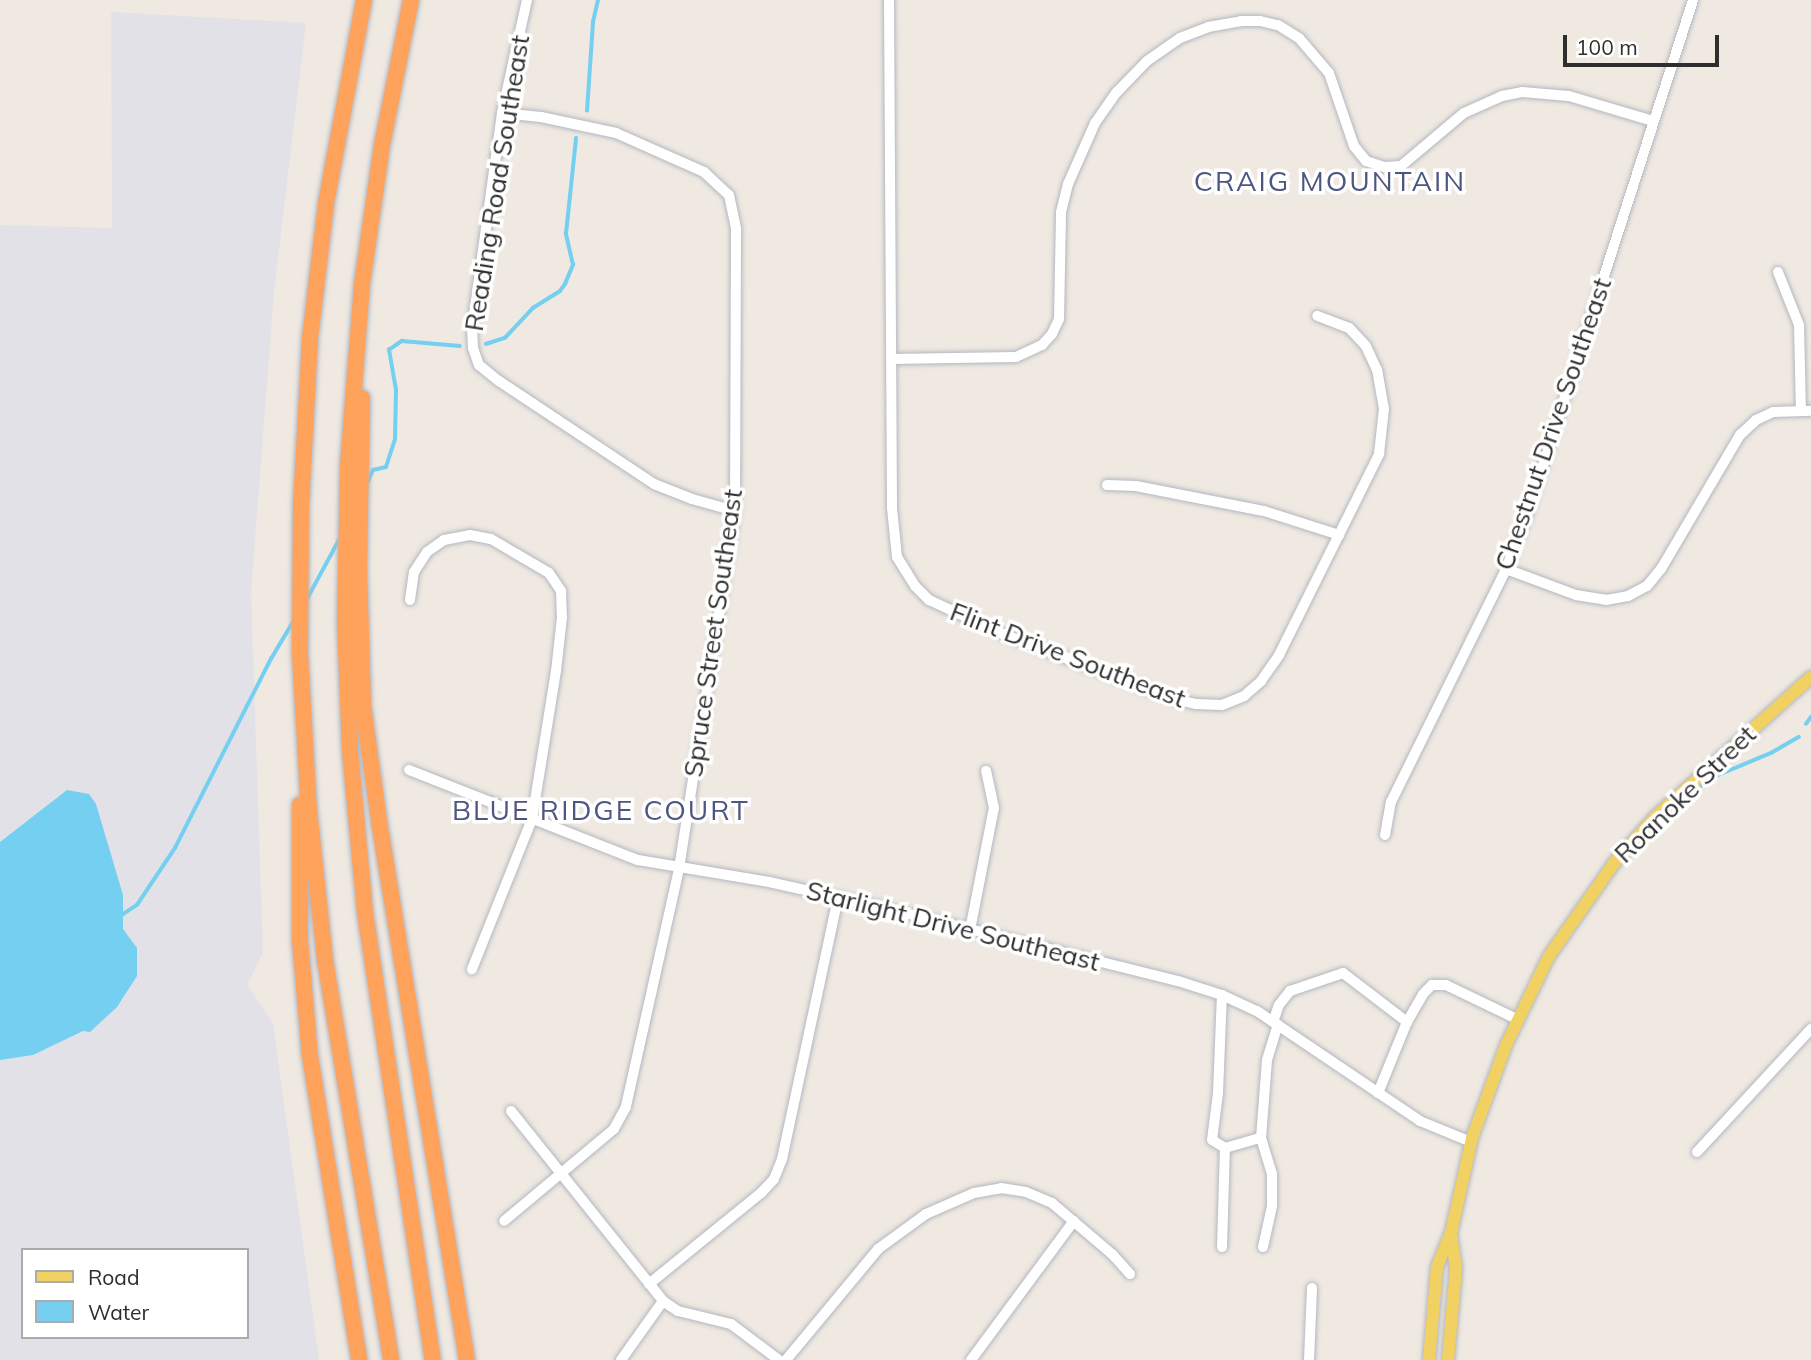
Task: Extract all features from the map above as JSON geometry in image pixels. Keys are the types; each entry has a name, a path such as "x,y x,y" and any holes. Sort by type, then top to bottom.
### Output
{"highway":[{"path":"359,1360 320,1121 304,998 299,887 302,729 301,504 310,339 326,204 364,0"},
{"path":"411,0 382,145 362,284 352,390 346,540 350,751 370,947 433,1360"},
{"path":"362,284 359,568 363,705 386,869 467,1360"},
{"path":"302,729 325,960 391,1360"}],"main road":[{"name":"Roanoke Street","path":"1429,1360 1437,1267 1451,1233 1471,1142 1490,1084 1517,1019 1560,940 1614,863 1673,798 1811,677"},
{"name":"Roanoke Street","path":"1448,1360 1456,1269 1451,1233"}],"street":[{"name":"Reading Road Southeast","path":"527,0 502,113 472,328 473,348 480,365 553,418 654,484 735,512"},
{"name":"Flint Drive Southeast","path":"889,0 892,508 897,556 915,586 929,600 1003,634 1170,698 1196,705 1222,705 1244,696 1261,681 1279,655 1379,454 1384,409 1377,370 1366,346 1349,328 1317,316"},
{"name":"Chestnut Drive Southeast","path":"1385,835 1391,802 1506,569 1527,515 1693,0"},
{"path":"891,359 1016,357 1042,345 1052,334 1059,319 1061,212 1068,184 1095,123 1117,92 1147,61 1180,38 1208,27 1241,21 1260,22 1278,25 1298,38 1329,73 1354,146 1366,161 1385,167 1401,166 1464,113 1502,96 1522,92 1569,96 1653,121"},
{"name":"Spruce Street Southeast","path":"502,113 541,117 616,133 704,172 729,195 736,229 735,512 679,869 626,1107 614,1129 504,1221"},
{"path":"1506,569 1576,594 1606,600 1628,596 1647,586 1661,569 1740,435 1756,420 1773,412 1806,411 1799,325 1778,272"},
{"path":"1107,485 1136,486 1264,511 1339,535"},
{"path":"410,600 414,572 428,552 444,540 470,535 491,539 549,573 561,592 562,617 556,671 532,819 472,969"},
{"name":"Starlight Drive Southeast","path":"409,770 638,860 769,882 838,897 1178,981 1222,995 1275,1023 1420,1121 1471,1142"},
{"path":"970,930 994,808 986,771"},
{"path":"649,1284 761,1193 774,1179 782,1160 838,897"},
{"path":"1263,1247 1272,1206 1272,1174 1261,1138 1267,1060 1279,1005 1290,991 1343,973 1353,978 1407,1022"},
{"path":"1378,1093 1407,1022 1423,994 1432,985 1446,985 1517,1019"},
{"path":"1222,995 1218,1093 1212,1140 1225,1148 1261,1138"},
{"path":"1697,1152 1811,1029"},
{"path":"511,1111 663,1301 686,1314 730,1324 779,1360"},
{"path":"1222,1247 1225,1148"},
{"path":"786,1360 878,1248 926,1214 974,1193 1001,1188 1026,1192 1052,1203 1112,1254 1130,1274"},
{"path":"971,1360 1074,1221"},
{"path":"1309,1360 1312,1288"},
{"path":"621,1360 663,1301"}],"shaded area":[{"path":"111,12 306,23 274,292 251,592 263,952 247,985 273,1023 319,1360 0,1360 0,225 112,228"}],"water":[{"path":"67,790 89,794 96,804 123,895 123,929 137,948 137,976 117,1007 90,1032 83,1031 33,1055 0,1060 0,842"}],"waterway":[{"path":"587,111 593,22 598,0"},
{"path":"486,344 505,338 533,308 560,291 565,284 573,265 566,234 576,139"},
{"path":"367,484 373,470 386,467 395,439 396,390 389,350 402,341 460,346"},
{"path":"306,601 339,540"},
{"path":"119,917 137,905 175,848 271,659 293,622"},
{"path":"1806,724 1811,717"},
{"path":"1694,791 1716,776 1771,753 1799,737"}],"district":[{"name":"CRAIG MOUNTAIN","path":"1330,181"},
{"name":"BLUE RIDGE COURT","path":"601,810"}]}
